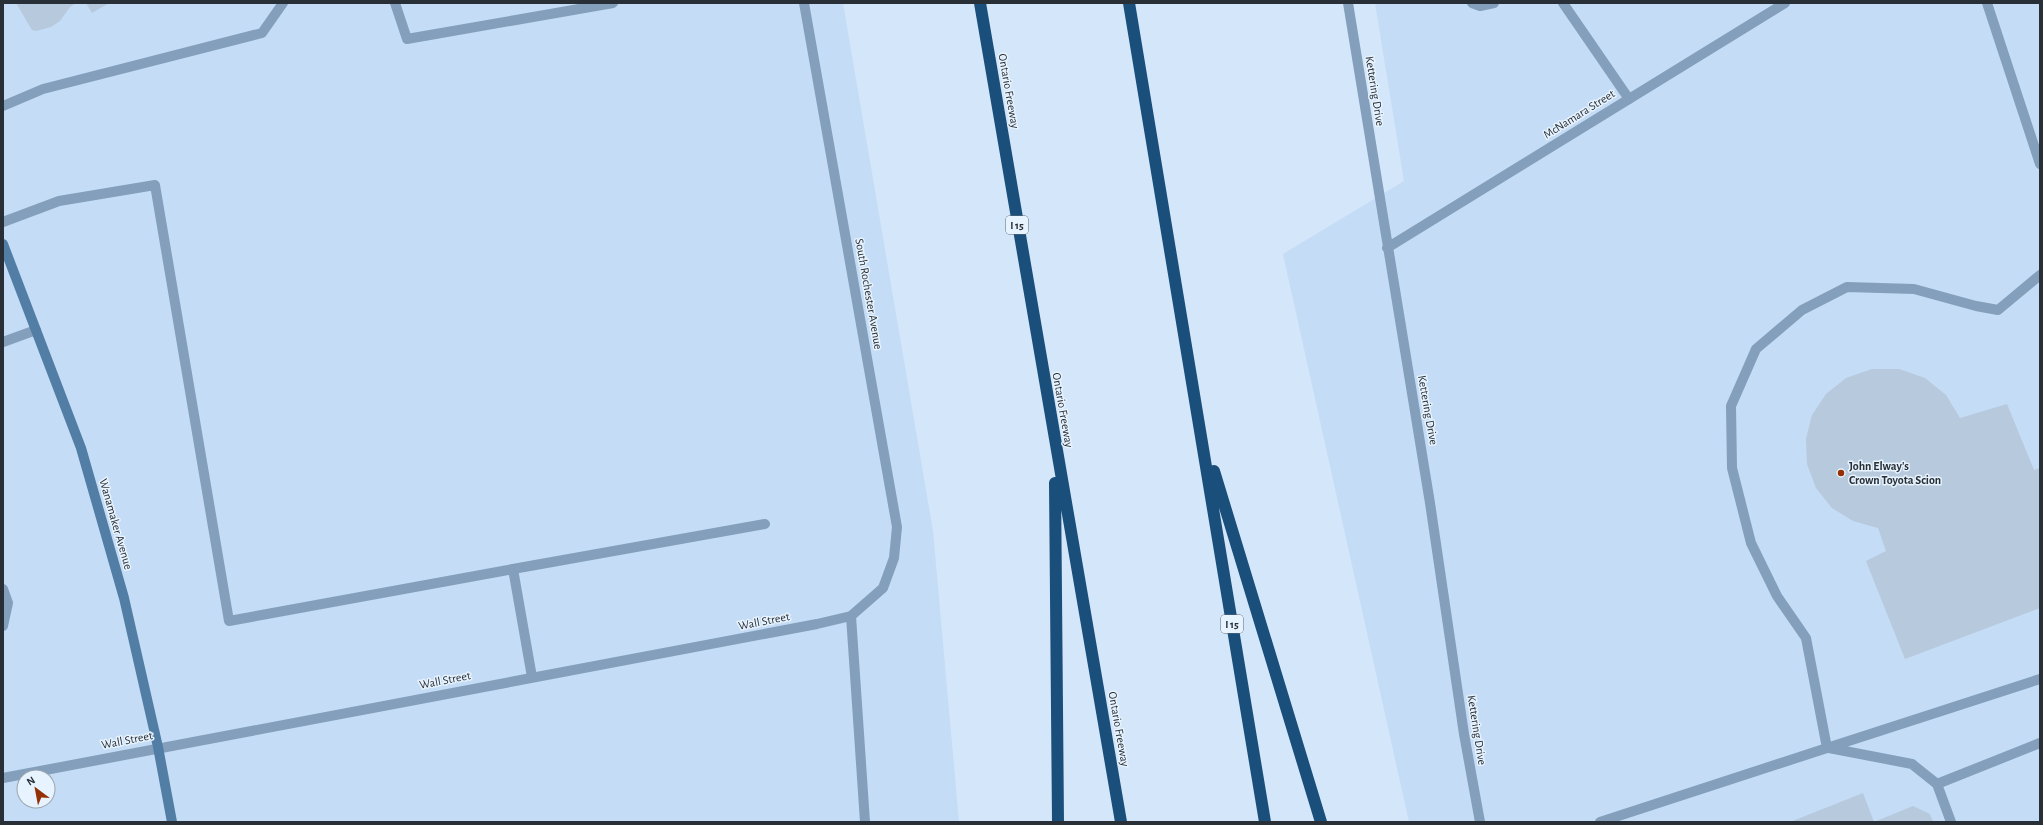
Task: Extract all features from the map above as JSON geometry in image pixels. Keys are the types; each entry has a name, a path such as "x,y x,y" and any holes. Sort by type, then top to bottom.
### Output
{"highway":[{"name":"Ontario Freeway","path":"980,3 1055,448 1121,822"},
{"name":"I 15","path":"1129,3 1265,822"},
{"path":"1200,426 1321,822"},
{"path":"1055,448 1058,822"}],"street":[{"path":"3,106 43,89 262,33 283,3"},
{"path":"395,3 407,39 613,3"},
{"name":"South Rochester Avenue","path":"804,3 897,527 894,558 883,588"},
{"name":"Kettering Drive","path":"1348,3 1430,503 1464,734 1480,822"},
{"path":"1472,3 1480,6 1494,3"},
{"path":"1563,3 1629,99"},
{"name":"McNamara Street","path":"1387,248 1785,3"},
{"path":"1987,3 2040,164"},
{"path":"3,222 59,201 155,184 229,621 765,524"},
{"name":"Wanamaker Avenue","path":"3,244 81,448 124,598 158,747 172,822"},
{"path":"1827,748 1806,638 1777,596 1751,543 1732,468 1731,406 1756,349 1802,310 1847,287 1914,289 1976,306 1998,310 2040,275"},
{"path":"3,342 36,330"},
{"path":"513,569 532,677"},
{"name":"Wall Street","path":"3,778 158,747 817,624 851,616 883,588"},
{"path":"3,589 8,603 3,626"},
{"path":"851,616 865,822"},
{"path":"1600,822 2040,679"},
{"path":"1937,784 2040,743"},
{"path":"1827,748 1912,764 1937,784 1951,822"}],"shaded area":[{"path":"3,3 843,3 933,531 959,822 3,822"},
{"path":"1375,3 2040,3 2040,822 1409,822 1283,254 1404,181"}],"building":[{"path":"16,3 76,3 70,7 60,21 51,27 36,31 32,30"},
{"path":"86,3 109,3 92,13"},
{"path":"1872,369 1899,369 1925,378 1946,395 1960,418 2007,404 2034,470 2040,468 2040,608 1905,659 1866,561 1886,551 1878,528 1853,521 1832,508 1816,488 1807,464 1806,439 1812,415 1826,394 1846,378"},
{"path":"1863,793 1874,822 1790,822"},
{"path":"1913,806 1930,814 1933,822 1874,822"}],"place":[{"name":"John Elway's Crown Toyota Scion","path":"1841,473"}]}
